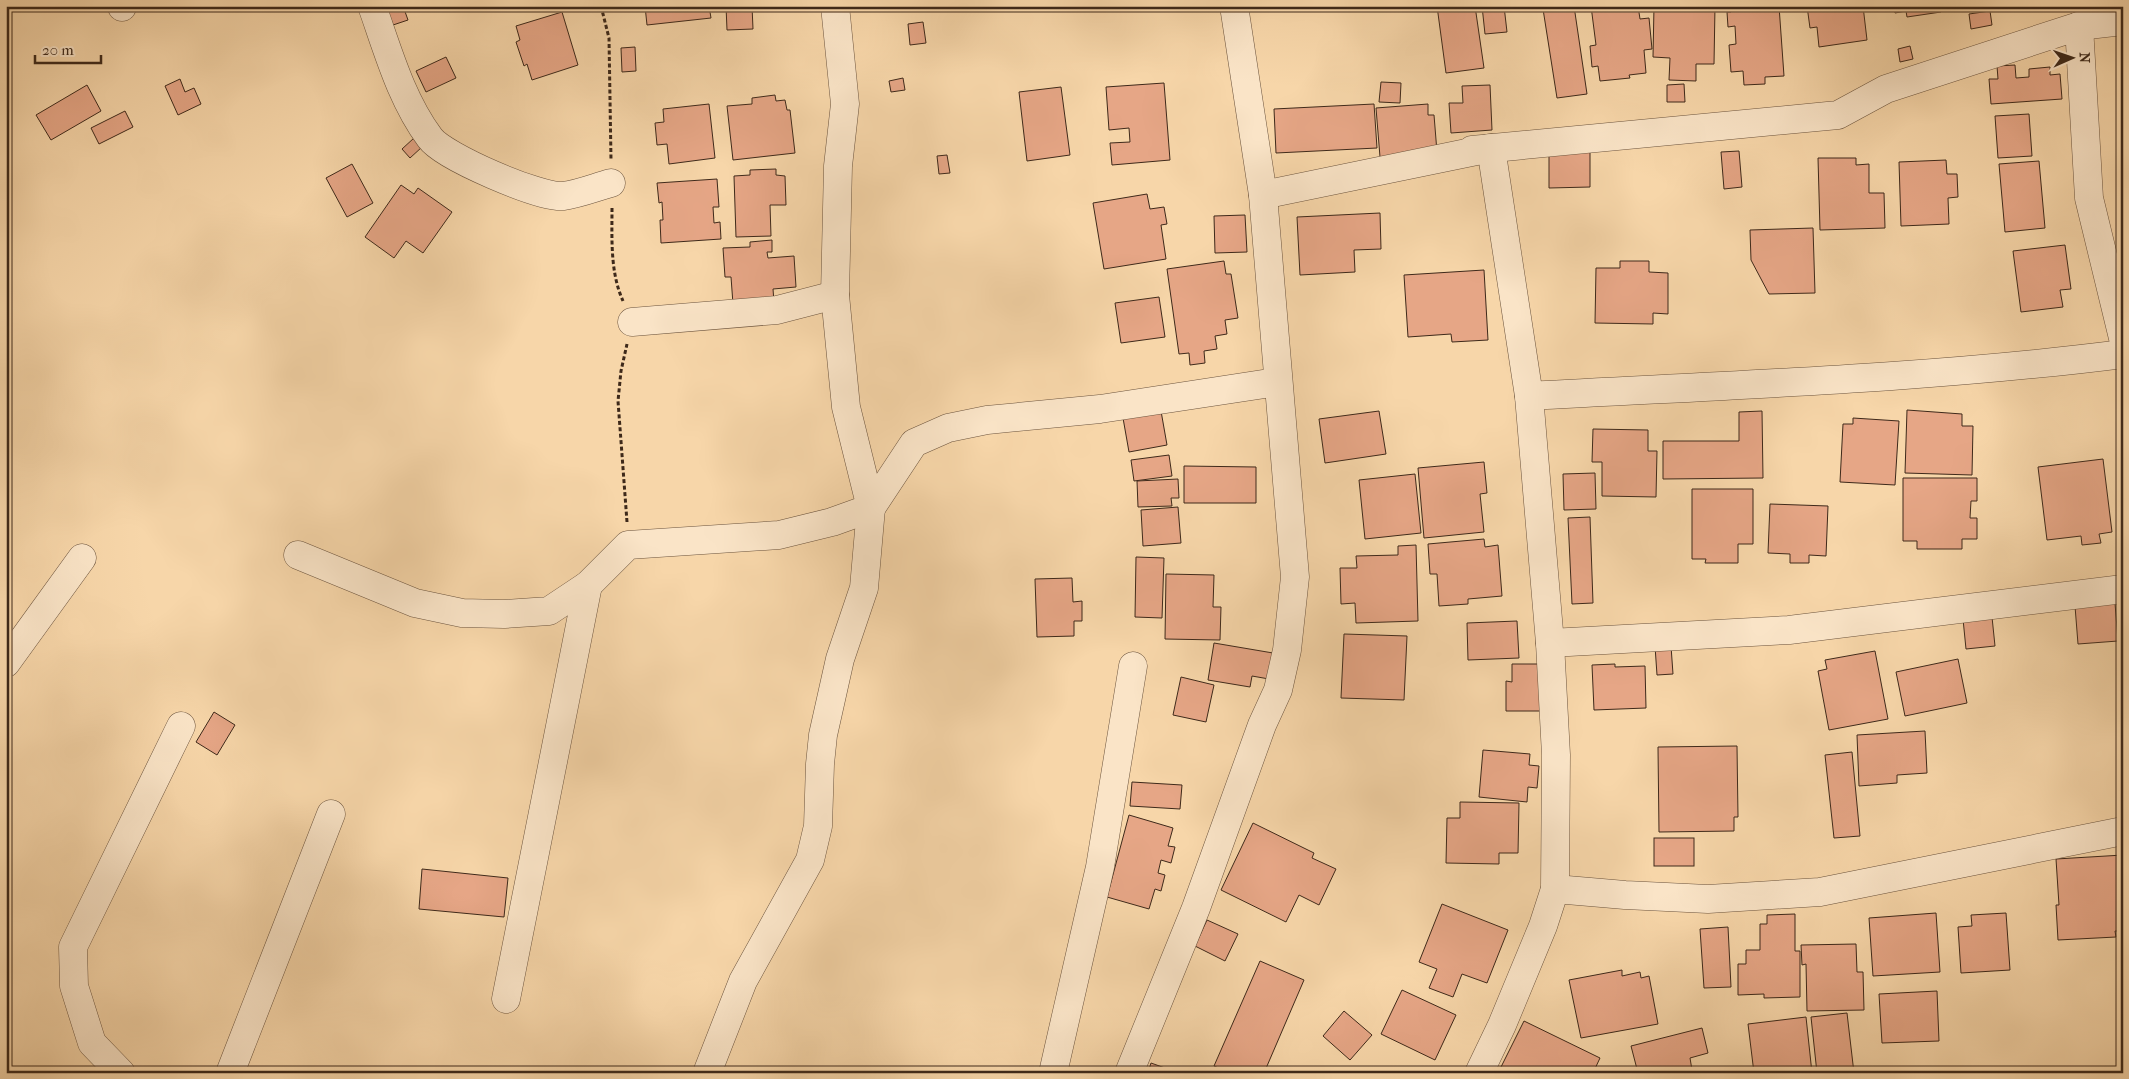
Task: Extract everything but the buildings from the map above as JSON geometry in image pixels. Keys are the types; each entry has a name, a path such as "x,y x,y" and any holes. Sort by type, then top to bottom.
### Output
{"street":[{"path":"372,6 407,102 431,140 477,169 518,186 562,196 611,183"},
{"path":"707,1073 743,981 810,860 818,826 823,735 840,659 864,588 871,508 846,407 835,295 838,166 845,104 835,6"},
{"path":"1130,1073 1196,908 1262,725 1278,690 1287,650 1295,577 1261,187 1234,6"},
{"path":"1261,187 1491,148 1838,115 1886,88 2079,26 2123,21"},
{"path":"2079,26 2089,198 2123,338"},
{"path":"1479,1073 1506,1016 1543,926 1555,889 1556,755 1550,643 1529,396 1491,148"},
{"path":"632,322 777,310 835,295"},
{"path":"1529,396 1924,374 2034,365 2123,354"},
{"path":"298,555 415,602 462,613 504,614 549,611 588,585 628,545 780,535 832,522 871,508 914,443 948,428 987,420 1100,409 1278,382"},
{"path":"6,663 82,558"},
{"path":"506,999 588,585"},
{"path":"1550,643 1789,630 2123,589"},
{"path":"1053,1073 1100,867 1133,666"},
{"path":"121,1073 92,1042 74,986 74,947 181,726"},
{"path":"230,1073 331,814"},
{"path":"1555,889 1708,899 1820,892 2123,831"}],"path":[{"path":"601,6 609,38 612,254 617,288 632,322 621,371 618,401 628,545"}]}
